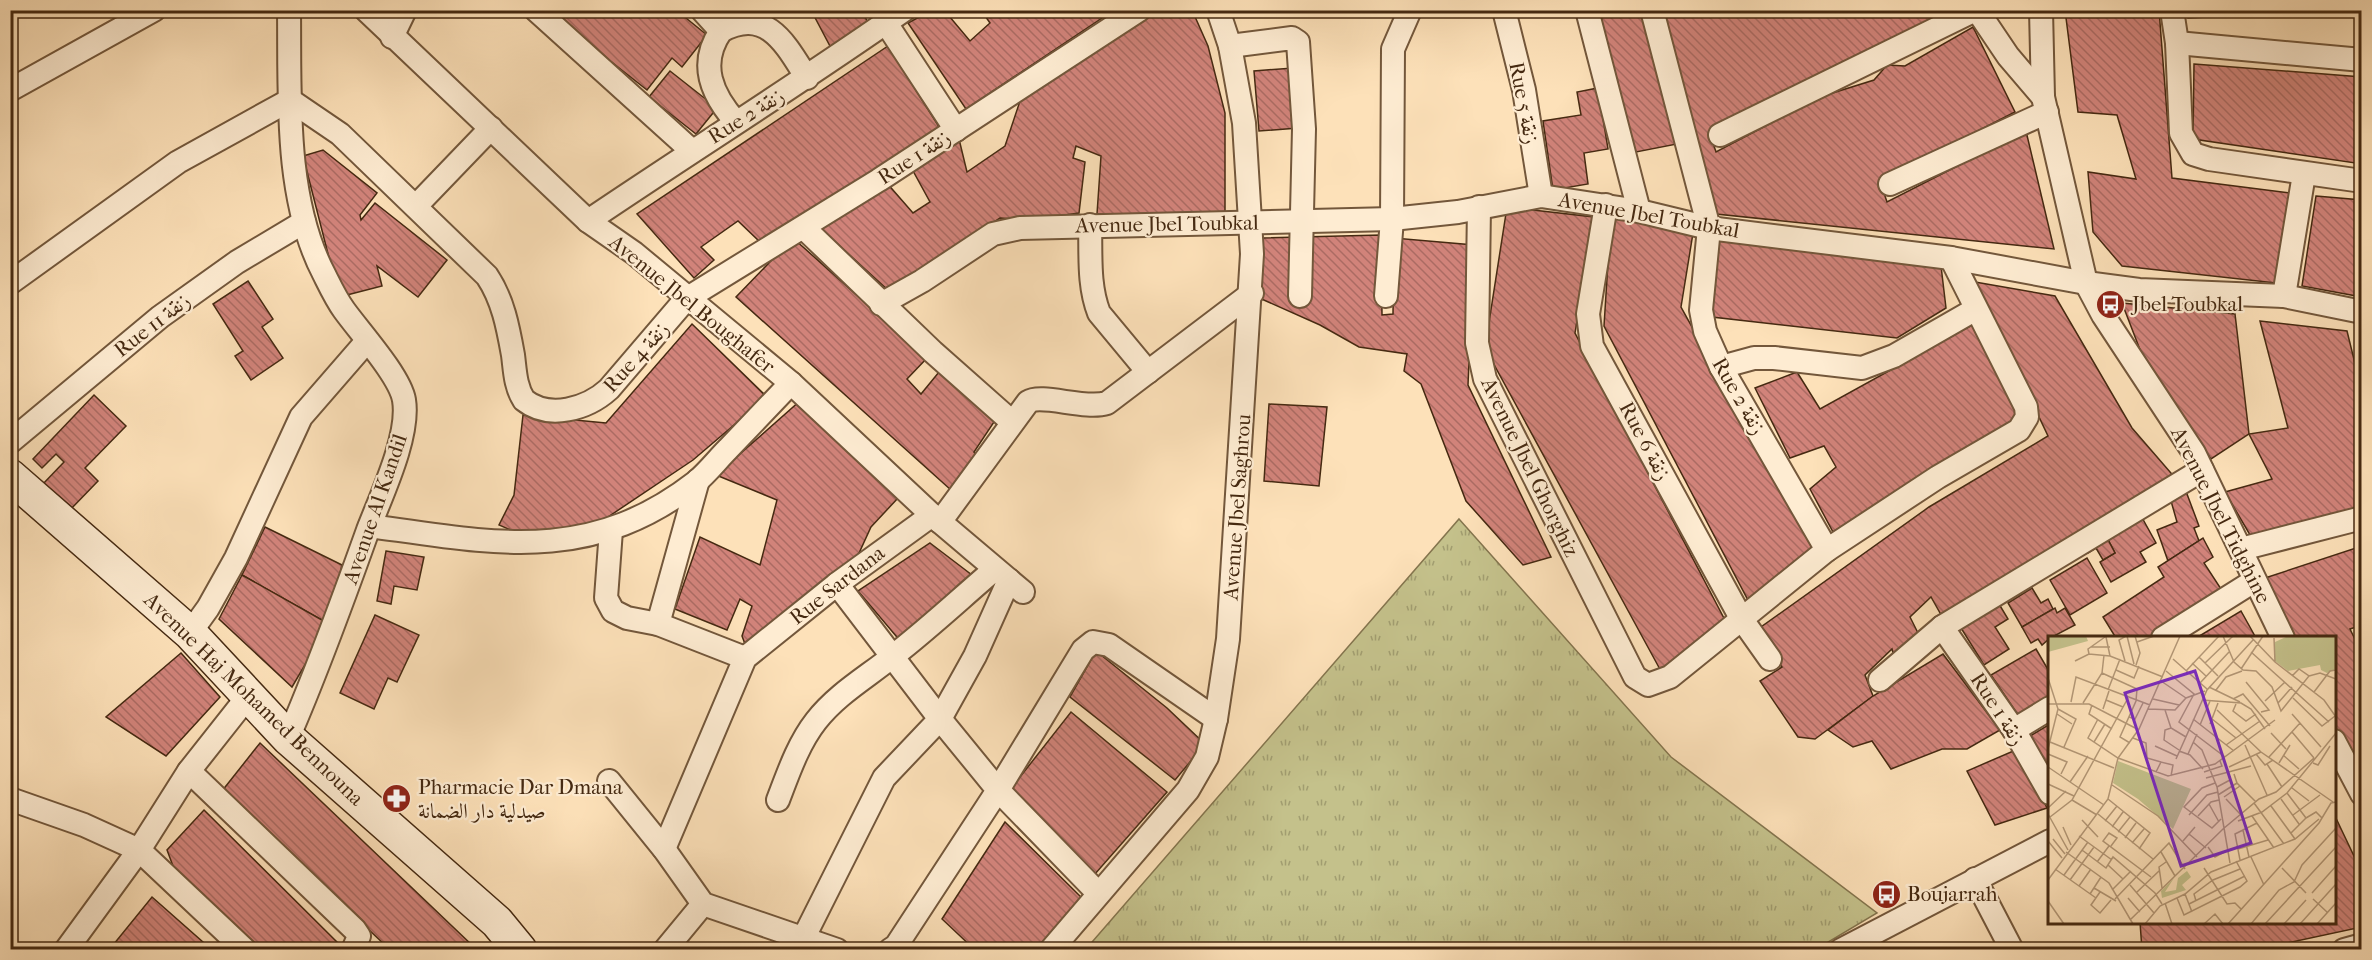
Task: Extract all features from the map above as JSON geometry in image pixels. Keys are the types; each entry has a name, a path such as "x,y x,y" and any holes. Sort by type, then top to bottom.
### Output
{"street":[{"path":"10,90 154,10"},
{"name":"Avenue Al Kandil","path":"288,738 328,646 369,526 384,495 405,410 401,390 342,307 323,273 304,222 290,100 289,10"},
{"name":"Avenue Jbel Boughafer","path":"366,10 588,221 634,253 686,299 790,383 936,518 1009,580"},
{"path":"392,37 405,10"},
{"path":"536,10 692,151"},
{"path":"702,10 721,31"},
{"name":"Rue 1 زنقة","path":"686,299 804,228 1139,10"},
{"name":"Avenue Jbel Saghrou","path":"1051,950 1188,790 1207,757 1216,719 1228,639 1252,293 1244,123 1230,46 1218,10"},
{"path":"1386,296 1392,219 1392,56 1398,34 1410,10"},
{"name":"Rue 5 زنقة","path":"1504,10 1524,90 1541,196"},
{"path":"1587,10 1639,211"},
{"path":"1652,10 1709,228"},
{"path":"1720,135 1976,10"},
{"name":"Avenue Jbel Tidghine","path":"1976,10 2045,104 2086,283 2103,315 2194,453 2282,636"},
{"path":"1890,184 2045,104 2041,10"},
{"path":"2172,10 2177,43 2181,134 2193,154 2209,159 2361,181"},
{"path":"895,17 956,130"},
{"name":"Rue 2 زنقة","path":"588,221 736,122 807,78 895,17"},
{"path":"736,122 722,106 710,82 709,63 721,31 737,24 759,24 783,40 807,78"},
{"path":"1230,46 1292,38 1298,42 1304,129 1300,296"},
{"path":"2177,43 2361,60"},
{"path":"10,283 178,162 290,100 329,125 416,206 491,128"},
{"path":"2284,296 2304,174"},
{"name":"Avenue Jbel Toubkal","path":"881,304 922,281 993,234 1020,228 1392,219 1437,216 1541,196 1639,211 1709,228 1951,258 2086,283 2139,290 2284,296 2361,312"},
{"name":"Rue 6 زنقة","path":"1606,205 1588,314 1592,346 1741,618 1770,659"},
{"name":"Rue 4 زنقة","path":"416,206 487,276 497,291 504,312 518,388 526,402 550,410 589,404 600,398 686,299"},
{"name":"Avenue Jbel Ghorghiz","path":"1479,207 1477,344 1485,380 1635,677 1644,684 1651,685 1670,677 1741,618"},
{"name":"Rue 11 زنقة","path":"10,442 160,317 237,262 304,222"},
{"path":"1090,225 1092,292 1095,303 1107,322 1148,372 1252,293"},
{"path":"804,228 881,304 1012,422"},
{"name":"Rue 2 زنقة","path":"1709,228 1701,310 1705,331 1722,367 1827,550"},
{"path":"1741,618 1827,550 1938,477 2012,435 2025,423 2028,412 2026,407 1951,258"},
{"path":"1722,367 1745,359 1774,358 1862,368 1894,356 1976,309"},
{"path":"190,633 208,608 236,558 300,417 367,341"},
{"name":"Rue Sardana","path":"745,658 837,584 936,518 1033,399 1089,406 1107,403 1148,372"},
{"path":"369,526 503,544 536,543 611,530 670,500 698,480 790,383"},
{"path":"1880,680 1942,627 2202,470"},
{"name":"Avenue Haj Mohamed Bennouna","path":"10,476 190,633 288,738 497,922 510,946"},
{"path":"658,624 698,480"},
{"path":"2241,549 2361,518"},
{"path":"611,530 606,598 608,605 627,618 658,624 745,658 664,849"},
{"path":"778,800 792,763 814,723 842,694 892,657 1009,580"},
{"path":"804,937 884,778 940,719 975,656 1009,580"},
{"path":"2166,636 2254,581"},
{"path":"837,584 940,719 998,790 1098,893"},
{"name":"Rue 1 زنقة","path":"1942,627 2014,729 2048,791"},
{"path":"890,950 896,946 998,790 1089,643 1098,641 1109,645 1216,719"},
{"path":"70,948 189,771 249,695"},
{"path":"2014,729 2048,709"},
{"path":"2336,745 2361,794"},
{"path":"189,771 355,930 359,936 353,950"},
{"path":"609,781 664,849 703,904 837,950"},
{"path":"10,799 84,825 138,850 245,950"},
{"path":"1841,950 2048,842"},
{"path":"1975,879 2012,950"},
{"path":"665,950 703,904"},
{"path":"2344,950 2361,945"}],"green space":[{"path":"1459,519 1671,757 1877,913 1815,950 1086,949"}],"building":[{"path":"555,10 676,10 707,35 682,67 672,58 647,90 552,15"},
{"path":"811,10 861,10 870,26 831,48"},
{"path":"932,10 944,10 970,41 990,23 981,10 1114,10 966,109 908,23"},
{"path":"1151,10 1192,10 1208,46 1225,113 1225,213 1097,214 1101,156 1076,146 1073,158 1085,162 1079,213 1030,220 1000,218 889,291 820,228 886,182 913,213 930,202 912,169 959,139 967,172 1005,146 1022,95"},
{"path":"1595,10 1646,10 1677,144 1631,153"},
{"path":"1659,10 1702,10 1704,15 1715,10 1964,10 1709,131 1716,152 1823,96 1874,80 1887,65 1905,66 1973,27 2015,112 1880,181 1887,202 2026,131 2054,249 1716,214"},
{"path":"2065,10 2159,10 2172,178 2298,194 2285,284 2122,266 2093,232 2088,172 2136,179 2117,115 2078,112"},
{"path":"2187,10 2247,10 2249,15 2188,18"},
{"path":"888,46 943,133 759,241 738,221 701,247 714,260 694,278 637,214"},
{"path":"2194,64 2362,77 2362,164 2193,139"},
{"path":"1293,68 1298,128 1259,131 1254,71"},
{"path":"670,71 717,108 696,134 649,97"},
{"path":"1598,88 1608,149 1584,153 1588,184 1553,190 1543,121 1581,115 1577,92"},
{"path":"323,150 377,193 360,215 361,220 375,203 447,260 418,297 377,266 382,286 339,297 303,156"},
{"path":"2316,196 2362,200 2362,297 2302,286"},
{"path":"1507,207 1594,217 1575,333 1727,624 1662,673 1485,348"},
{"path":"1611,215 1694,227 1681,307 1815,549 1749,602 1604,326"},
{"path":"1381,235 1382,315 1393,314 1394,238 1474,245 1468,385 1551,557 1523,565 1466,501 1421,384 1404,371 1407,354 1359,347 1320,325 1257,297 1259,238"},
{"path":"793,238 927,358 907,379 921,394 939,372 996,419 974,452 979,460 951,490 736,297"},
{"path":"1719,239 1941,266 1946,308 1897,338 1712,317"},
{"path":"248,281 273,319 262,327 283,358 251,380 235,356 243,351 213,304"},
{"path":"1975,282 2055,296 2132,428 2177,480 1944,620 1931,597 1910,617 1921,639 1895,660 1892,649 1865,675 1873,696 1815,739 1798,737 1760,681 1782,667 1754,632 1929,507 2048,436"},
{"path":"2122,303 2235,314 2249,434 2211,459 2147,368"},
{"path":"2260,321 2347,331 2362,392 2362,507 2250,535 2225,492 2272,479 2249,434 2288,428"},
{"path":"692,324 767,397 693,460 599,523 522,535 499,525 514,495 523,415 606,423"},
{"path":"1972,325 2018,417 1833,532 1810,489 1836,467 1824,446 1790,458 1755,388 1797,372 1820,409"},
{"path":"94,395 126,426 85,468 98,481 69,511 42,485 64,462 56,454 42,468 33,459"},
{"path":"801,400 898,498 871,527 854,564 748,652 742,636 752,606 740,599 727,630 675,609 700,537 760,565 777,500 716,475"},
{"path":"1269,404 1327,407 1319,486 1264,481"},
{"path":"2184,486 2199,526 2194,528 2199,541 2168,561 2157,530 2177,522 2169,494"},
{"path":"2140,514 2156,543 2140,552 2146,562 2111,582 2100,562 2115,553 2105,534"},
{"path":"265,527 342,565 329,624 242,575"},
{"path":"2105,534 2115,553 2103,560 2096,548 2088,553 2084,546"},
{"path":"2203,538 2213,557 2204,563 2223,592 2157,636 2115,636 2103,617 2164,577 2158,567"},
{"path":"930,543 972,575 901,642 858,591"},
{"path":"2362,546 2362,625 2350,629 2362,654 2362,782 2336,731 2336,636 2290,636 2262,579"},
{"path":"386,551 424,557 417,590 394,586 391,604 377,601"},
{"path":"2087,558 2107,593 2070,615 2050,580"},
{"path":"242,575 329,624 292,687 219,619"},
{"path":"2032,588 2041,603 2048,599 2053,609 2022,627 2008,603"},
{"path":"1999,604 2008,619 1995,627 2009,649 1984,665 1961,628"},
{"path":"2055,608 2057,613 2065,608 2075,625 2054,636 2048,636 2048,640 2042,645 2038,639 2031,643 2022,627"},
{"path":"2241,611 2255,636 2199,636"},
{"path":"375,615 419,635 397,682 388,678 374,709 340,693"},
{"path":"2036,649 2048,670 2048,702 2020,718 1991,675"},
{"path":"1096,651 1167,708 1205,744 1175,780 1070,697"},
{"path":"181,653 220,697 166,756 106,717"},
{"path":"1943,654 2000,730 1967,749 1942,749 1891,769 1872,741 1853,747 1828,730 1873,696"},
{"path":"1071,712 1167,792 1095,874 1009,791"},
{"path":"2048,725 2048,772 2027,738"},
{"path":"260,743 474,947 471,950 383,950 386,946 222,791"},
{"path":"2018,749 2047,808 1995,825 1967,771"},
{"path":"204,810 343,950 256,950 176,874 167,850"},
{"path":"2336,818 2362,873 2362,927 2255,950 2142,950 2140,924 2336,924"},
{"path":"1005,822 1082,898 1047,950 1008,950 1005,945 1001,950 975,950 942,919"},
{"path":"152,897 212,950 109,950"}],"place":[{"name":"Jbel Toubkal","path":"2111,304"},
{"name":"Pharmacie Dar Dmana صيدلية دار الضمانة","path":"397,799"},
{"name":"Boujarrah","path":"1886,894"}]}
